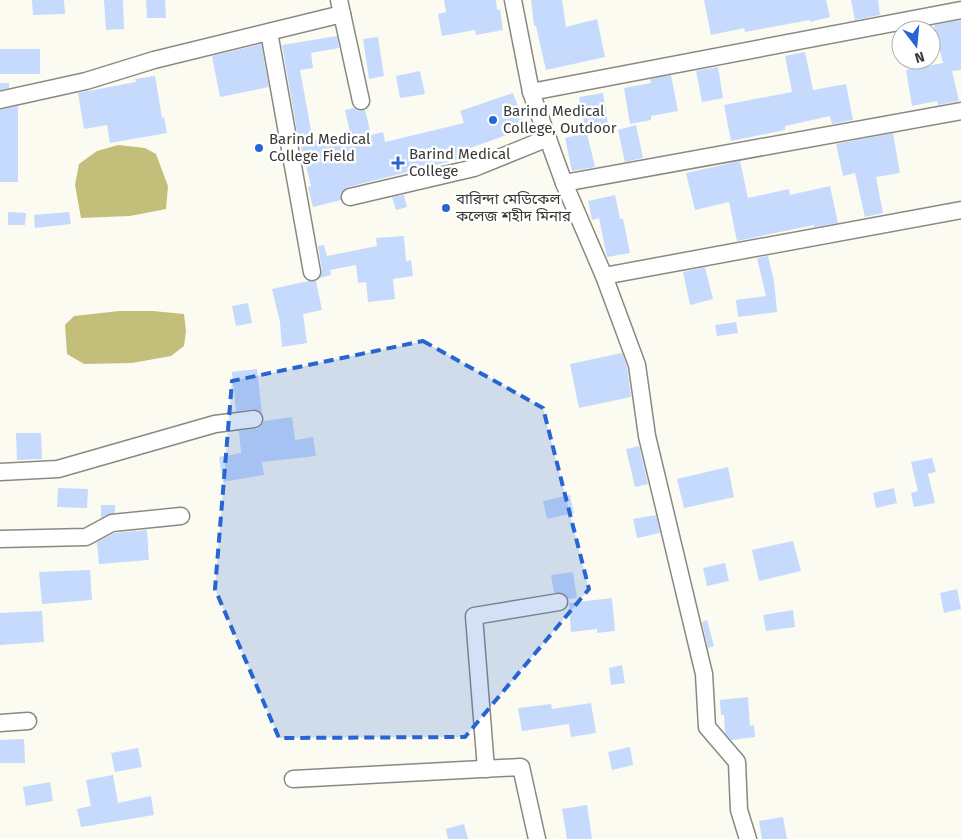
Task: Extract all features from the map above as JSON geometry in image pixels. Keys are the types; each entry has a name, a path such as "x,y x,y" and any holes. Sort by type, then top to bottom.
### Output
{"street":[{"path":"513,0 531,92 564,183 604,276 637,365 647,436 704,674 707,727 737,762 739,810 748,839"},
{"path":"0,100 86,81 154,60 269,32 341,7 361,101"},
{"path":"531,92 961,10"},
{"path":"269,32 312,272"},
{"path":"564,183 961,111"},
{"path":"350,197 474,168 548,138"},
{"path":"604,276 961,210"},
{"path":"0,472 58,469 214,424 254,419"},
{"path":"0,538 86,537 112,523 181,516"},
{"path":"486,769 474,616 560,602"},
{"path":"0,723 28,721"},
{"path":"293,780 521,767 537,839"}],"highlighted area":[{"path":"423,341 543,408 589,589 465,737 279,738 215,589 232,381"}],"shaded area":[{"path":"118,145 145,148 156,154 168,186 166,209 130,216 81,218 75,185 79,164 97,151"},
{"path":"119,311 153,311 184,314 186,331 184,346 171,356 132,363 84,364 67,354 65,325 74,316"}],"building":[{"path":"32,0 64,0 65,14 33,15"},
{"path":"104,0 123,0 124,29 106,30"},
{"path":"146,0 165,0 166,18 147,18"},
{"path":"444,0 496,0 497,10 500,9 503,30 476,35 475,30 442,36 438,14 446,12"},
{"path":"531,0 562,0 566,27 597,19 605,57 546,70 536,26 534,26"},
{"path":"704,0 826,0 830,17 745,32 744,28 711,35"},
{"path":"851,0 878,0 880,15 855,20"},
{"path":"961,20 961,70 952,71 959,101 938,105 937,101 912,106 906,70 941,70 941,63 943,63 941,55 941,24"},
{"path":"337,36 339,48 311,53 313,68 300,70 313,141 350,132 345,110 354,108 358,111 365,110 371,135 383,132 385,142 464,123 460,111 513,93 526,128 462,151 464,158 348,187 341,194 341,200 313,207 308,187 311,186 297,131 282,45"},
{"path":"378,37 384,76 369,79 363,39"},
{"path":"261,44 269,87 220,97 212,56"},
{"path":"0,49 40,49 40,74 0,74"},
{"path":"805,52 813,90 846,84 853,120 832,124 830,116 785,126 785,130 731,141 724,105 792,92 785,56"},
{"path":"718,67 723,98 702,102 696,71"},
{"path":"420,71 425,94 400,98 396,76"},
{"path":"671,75 678,111 651,116 651,120 630,124 624,88 651,83 650,79"},
{"path":"155,76 162,118 164,117 167,133 110,143 107,125 84,129 78,93 136,82 135,79"},
{"path":"0,83 9,83 9,88 0,90"},
{"path":"603,93 609,130 587,134 595,167 572,171 565,138 586,133 579,97"},
{"path":"18,106 18,182 0,182 0,110"},
{"path":"636,125 643,158 625,162 618,130"},
{"path":"893,133 900,173 876,177 883,213 865,217 855,173 843,176 836,144"},
{"path":"740,161 748,198 789,189 790,195 830,186 838,223 814,227 814,225 737,241 729,202 695,210 686,173"},
{"path":"404,195 407,207 396,210 392,197"},
{"path":"615,195 620,219 623,219 630,253 607,257 599,218 592,220 588,201"},
{"path":"8,212 26,213 25,225 8,225"},
{"path":"69,212 71,224 35,228 34,215"},
{"path":"404,236 406,261 411,260 413,276 393,279 395,299 368,302 366,282 358,283 356,265 330,270 331,275 320,278 322,270 318,246 324,245 327,256 377,246 376,238"},
{"path":"768,256 774,281 777,312 738,317 736,300 766,296 757,258"},
{"path":"705,267 713,299 690,305 683,272"},
{"path":"316,281 322,310 303,314 307,343 282,347 280,322 272,289"},
{"path":"248,303 252,323 236,326 232,306"},
{"path":"736,322 738,333 717,336 715,325"},
{"path":"622,353 627,367 631,397 579,408 570,364"},
{"path":"257,369 262,414 258,410 253,409 236,411 232,372"},
{"path":"292,417 295,440 313,437 316,456 262,462 264,475 223,482 219,457 241,453 239,431 256,429 264,421"},
{"path":"16,433 41,433 42,459 17,460"},
{"path":"639,446 648,484 635,487 626,449"},
{"path":"932,458 936,472 928,474 935,503 914,507 911,493 918,491 911,462"},
{"path":"728,467 734,497 684,508 677,479"},
{"path":"58,488 88,489 87,508 57,507"},
{"path":"894,488 897,503 876,508 873,493"},
{"path":"570,495 574,513 547,519 543,501"},
{"path":"101,505 115,505 115,513 101,518"},
{"path":"656,515 660,533 637,538 633,519"},
{"path":"147,530 149,560 99,564 97,542 115,533"},
{"path":"793,541 801,571 759,581 752,550"},
{"path":"725,563 729,581 707,586 703,568"},
{"path":"90,570 92,600 42,604 39,572"},
{"path":"573,572 577,598 568,599 563,593 554,593 551,575"},
{"path":"957,589 961,609 944,613 940,593"},
{"path":"612,598 615,631 597,633 597,629 571,632 569,603"},
{"path":"793,610 795,627 766,631 763,615"},
{"path":"42,611 44,642 0,645 0,613"},
{"path":"707,620 714,646 708,648 702,622"},
{"path":"622,665 625,683 611,685 609,668"},
{"path":"748,697 750,726 754,725 755,737 731,740 725,733 724,715 721,715 720,700"},
{"path":"591,703 596,733 571,737 569,724 522,731 518,708 551,704 552,709"},
{"path":"24,739 25,763 0,763 0,740"},
{"path":"630,747 633,765 612,770 608,752"},
{"path":"138,748 142,767 115,772 111,753"},
{"path":"113,775 118,803 151,796 154,815 81,827 77,809 91,806 86,780"},
{"path":"50,782 53,801 26,806 23,787"},
{"path":"587,805 592,839 567,839 562,809"},
{"path":"783,817 787,839 762,839 759,821"},
{"path":"464,824 468,839 448,839 446,829"}],"place":[{"name":"Barind Medical College, Outdoor","path":"493,120"},
{"name":"Barind Medical College Field","path":"259,148"},
{"name":"Barind Medical College","path":"398,163"},
{"name":"বারিন্দা মেডিকেল কলেজ শহীদ মিনার","path":"446,208"}]}
